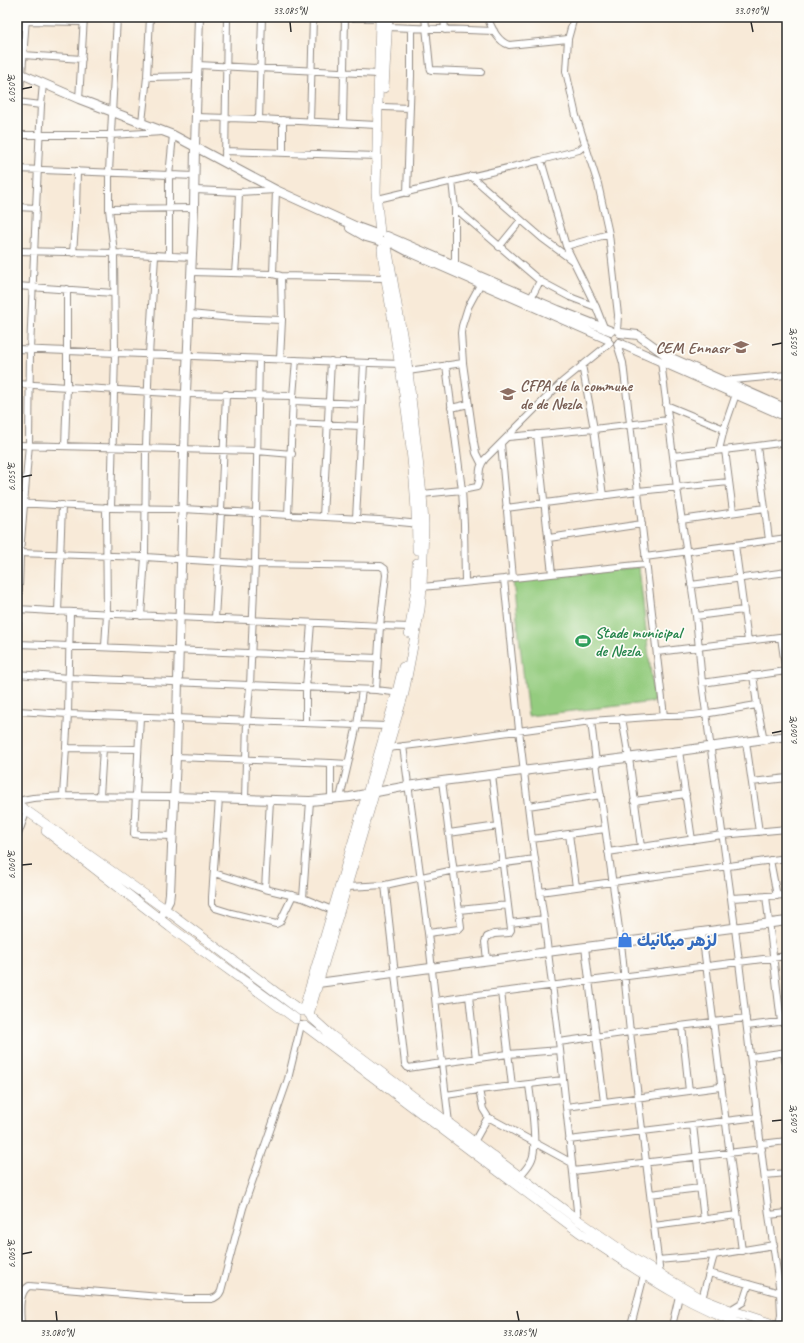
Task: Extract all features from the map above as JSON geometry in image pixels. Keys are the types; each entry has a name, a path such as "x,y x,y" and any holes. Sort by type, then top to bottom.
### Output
{"main road":[{"path":"304,1018 332,910 370,793 388,748 420,609 422,587 420,524 409,436 405,366 385,278 382,198 387,27 383,18"},
{"path":"304,1018 318,983 348,887 387,726 400,693 416,588 422,494 405,366 376,192 379,74 383,18"},
{"path":"17,802 23,812 170,927 358,1056 578,1220 634,1259 660,1276 702,1299 779,1326"},
{"path":"23,812 167,905 174,917 579,1232 679,1296 731,1320 748,1326"}],"street":[{"path":"105,646 107,614 106,556 115,353 113,293 114,253 109,209 109,172 117,17"},
{"path":"142,122 147,77 150,17"},
{"path":"160,918 167,905 176,757 186,394 195,190 199,17"},
{"path":"225,163 227,17"},
{"path":"259,119 262,17"},
{"path":"310,122 313,17"},
{"path":"335,17 383,18"},
{"path":"343,123 345,17"},
{"path":"425,17 431,70 481,72"},
{"path":"444,17 445,30"},
{"path":"487,17 501,41 509,46 568,39"},
{"path":"574,17 568,39 566,71 570,94 586,152 598,184 609,234 618,315 613,331 609,333 623,363 664,716"},
{"path":"40,105 17,102 26,19 84,20 79,99"},
{"path":"387,27 494,31"},
{"path":"407,193 411,28"},
{"path":"23,55 82,59"},
{"path":"198,64 379,74"},
{"path":"20,73 79,99 168,133 276,190 357,227 613,331 638,335 667,356 787,409"},
{"path":"147,77 197,76"},
{"path":"17,655 20,504 29,444 31,385 30,350 40,105 44,84"},
{"path":"384,107 410,108"},
{"path":"196,118 259,119 377,125"},
{"path":"283,152 284,120"},
{"path":"17,135 39,136 168,133"},
{"path":"168,133 169,256"},
{"path":"382,198 541,160 579,150 585,145"},
{"path":"579,150 586,152"},
{"path":"225,151 376,156"},
{"path":"422,494 477,487 479,483 481,463 582,365 613,343 622,340 613,331 596,307 566,246 541,160"},
{"path":"17,169 195,176"},
{"path":"73,253 77,171"},
{"path":"471,176 521,220 573,261"},
{"path":"452,181 455,208 455,266"},
{"path":"195,190 239,192 276,190"},
{"path":"273,274 276,190"},
{"path":"234,273 237,250 239,192"},
{"path":"17,207 36,208"},
{"path":"109,209 194,208"},
{"path":"455,208 540,281 570,297 596,307"},
{"path":"499,247 521,220"},
{"path":"566,246 609,234"},
{"path":"383,238 411,253 613,343 661,361 787,417"},
{"path":"17,251 114,253 192,257"},
{"path":"141,616 145,557 149,355 155,256"},
{"path":"191,272 273,274 281,276 385,278"},
{"path":"280,359 282,320 281,276"},
{"path":"531,298 540,281"},
{"path":"481,283 468,307 462,326 463,363 476,453 481,463"},
{"path":"17,286 113,293"},
{"path":"65,446 68,289"},
{"path":"190,314 232,318 282,320"},
{"path":"17,349 331,361 405,366 463,363"},
{"path":"245,800 256,513 259,359"},
{"path":"288,515 296,360"},
{"path":"323,517 331,361"},
{"path":"661,361 681,520 696,616 702,683 712,747 762,1146 769,1215 780,1293 781,1314 779,1326"},
{"path":"356,519 364,363"},
{"path":"446,365 462,490 465,582"},
{"path":"582,365 594,429 603,496"},
{"path":"722,381 787,375"},
{"path":"17,384 186,394 259,395 330,403 362,404"},
{"path":"215,619 219,562 226,394"},
{"path":"733,512 729,482 722,450 724,430 736,394"},
{"path":"451,408 469,404"},
{"path":"666,405 724,430"},
{"path":"508,437 668,420"},
{"path":"292,423 361,426"},
{"path":"537,434 552,574"},
{"path":"673,456 787,442"},
{"path":"501,444 513,578"},
{"path":"17,445 146,447 257,451 292,454"},
{"path":"757,446 769,540"},
{"path":"506,508 638,491 729,482"},
{"path":"20,504 108,508 183,509 420,524"},
{"path":"58,612 62,505"},
{"path":"681,520 765,508"},
{"path":"549,538 642,524"},
{"path":"645,557 787,538"},
{"path":"735,545 748,641"},
{"path":"19,553 145,557 254,564 382,566 385,569 386,576 380,626 376,690"},
{"path":"422,587 646,564"},
{"path":"692,585 787,572"},
{"path":"504,579 519,730 534,859 544,919 560,1050 578,1220"},
{"path":"17,609 70,613 410,628"},
{"path":"696,616 743,610"},
{"path":"63,796 68,714 68,646 70,613"},
{"path":"306,722 306,688 311,623"},
{"path":"657,652 784,636 787,680"},
{"path":"18,644 105,646 251,654 378,658"},
{"path":"702,683 786,671"},
{"path":"17,674 69,678 376,690 400,693"},
{"path":"753,675 764,740"},
{"path":"340,798 357,725 362,690"},
{"path":"388,748 591,721 622,718 680,716 757,705"},
{"path":"17,711 387,726"},
{"path":"140,717 137,750 134,834 172,836"},
{"path":"622,718 641,848"},
{"path":"591,721 621,943 630,1032 660,1276"},
{"path":"17,802 33,798 63,796 310,801 340,798 442,781 525,772 787,736"},
{"path":"746,742 759,832"},
{"path":"404,746 428,933 449,1123"},
{"path":"66,748 137,750"},
{"path":"100,796 103,748"},
{"path":"679,751 692,840"},
{"path":"176,757 348,764"},
{"path":"331,763 331,799"},
{"path":"487,960 486,939 490,935 511,932 492,775"},
{"path":"752,782 787,778"},
{"path":"428,933 461,928 442,781"},
{"path":"634,801 686,794"},
{"path":"528,806 601,795"},
{"path":"219,798 212,897 214,908 276,924 280,922 293,895"},
{"path":"265,889 270,800"},
{"path":"303,898 310,801"},
{"path":"17,837 23,812"},
{"path":"449,833 498,826"},
{"path":"532,839 605,829"},
{"path":"608,852 722,836 787,829"},
{"path":"569,834 576,887"},
{"path":"540,892 787,858"},
{"path":"348,887 385,886 454,870 534,859"},
{"path":"770,860 777,896"},
{"path":"214,873 265,889 303,898 332,910"},
{"path":"385,886 394,972 406,1066 408,1068 508,1054 560,1050"},
{"path":"747,1026 784,1021 766,896"},
{"path":"731,898 787,896"},
{"path":"459,910 508,905"},
{"path":"170,927 174,917"},
{"path":"510,923 544,919"},
{"path":"318,983 787,921"},
{"path":"702,932 720,1088 742,1251"},
{"path":"585,947 604,1102"},
{"path":"436,1001 787,956"},
{"path":"501,992 512,1086"},
{"path":"469,996 476,1059"},
{"path":"21,1326 21,1304 23,1292 28,1286 184,1299 211,1299 219,1295 243,1208 288,1079 304,1018"},
{"path":"559,1042 746,1018"},
{"path":"682,1026 689,1091"},
{"path":"751,1057 786,1052 787,1069"},
{"path":"446,1095 563,1080"},
{"path":"520,1176 532,1159 534,1142 529,1085"},
{"path":"566,1107 720,1088"},
{"path":"479,1090 483,1109 488,1118 572,1163"},
{"path":"569,1140 758,1117"},
{"path":"474,1142 488,1118"},
{"path":"693,1125 704,1220"},
{"path":"573,1171 696,1157 787,1141"},
{"path":"765,1175 787,1172"},
{"path":"650,1194 700,1188"},
{"path":"769,1215 787,1212"},
{"path":"654,1226 737,1215"},
{"path":"658,1260 742,1251 774,1245"},
{"path":"702,1299 714,1254"},
{"path":"709,1272 780,1293"},
{"path":"631,1326 644,1275"},
{"path":"730,1310 743,1302 749,1284"},
{"path":"672,1326 679,1296"}],"green space":[{"name":"Stade municipal de Nezla","path":"639,567 654,702 528,716 513,581"}],"place":[{"name":"CEM Ennasr","path":"741,347"},
{"name":"CFPA de la commune de de Nezla","path":"508,394"},
{"name":"Stade municipal de Nezla","path":"583,641"},
{"name":"لزهر ميكانيك","path":"625,940"}]}
